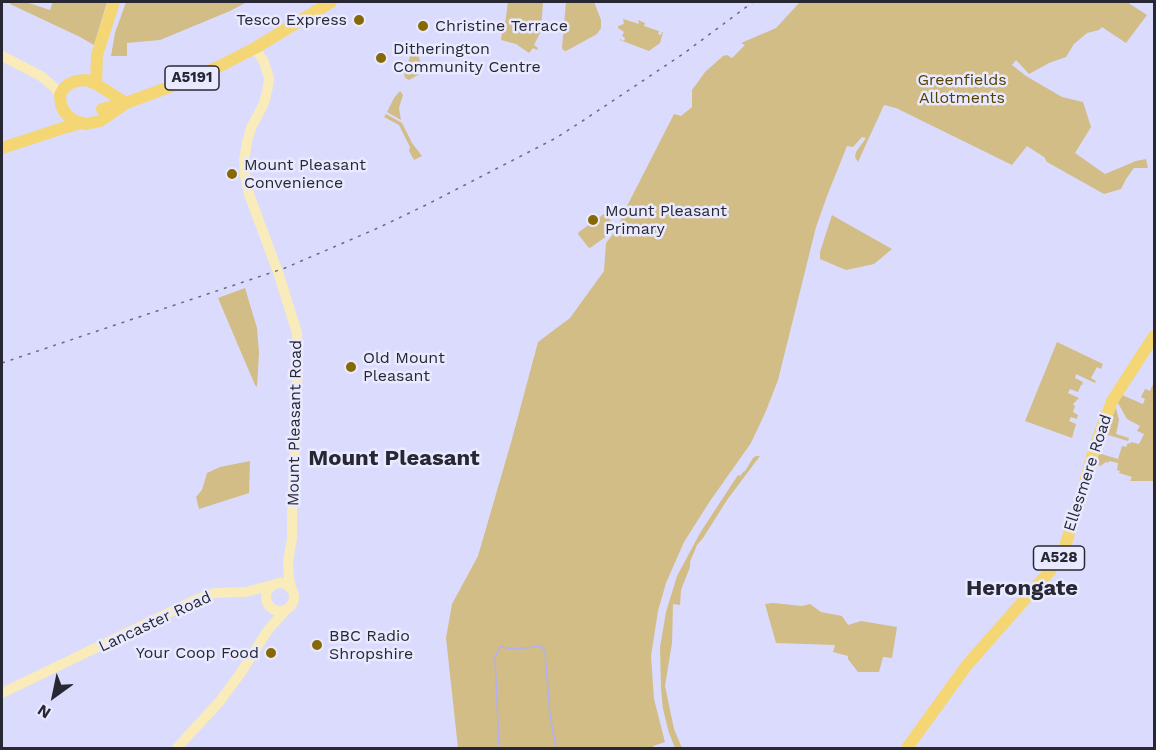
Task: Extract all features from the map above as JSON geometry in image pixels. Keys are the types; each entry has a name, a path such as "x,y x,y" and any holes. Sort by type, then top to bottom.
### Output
{"main road":[{"path":"2,148 86,123 102,109 104,101 98,86 97,55 114,2"},
{"name":"A5191","path":"102,109 126,103 220,66 255,48 331,2"},
{"path":"47,133 61,118 64,88 97,55"},
{"path":"72,82 86,80 126,103"},
{"path":"61,100 67,115 75,122 86,123"},
{"name":"A5191","path":"86,123 105,118 126,103"},
{"name":"Ellesmere Road","path":"907,748 967,665 1059,558 1065,546 1095,446 1112,401 1155,336"}],"street":[{"name":"Mount Pleasant Road","path":"177,748 220,701 268,630 294,603 288,562 292,538 297,333 279,275 249,194 245,176 244,160 247,142 264,102 269,78 264,62 255,48"},
{"path":"2,56 41,76 54,87 61,100"},
{"path":"41,76 72,82"},
{"name":"Mount Pleasant Road","path":"268,630 266,595 288,562"},
{"path":"273,585 283,583 291,588"},
{"name":"Lancaster Road","path":"2,693 193,601 214,593 246,592 273,585"},
{"name":"Lancaster Road","path":"246,592 268,604"},
{"path":"268,604 275,611 285,611"}],"green space":[{"path":"11,2 26,2 50,10 53,2 107,2 94,45 10,4"},
{"path":"126,2 247,2 160,40 127,43 127,56 111,56 115,33"},
{"path":"508,2 543,2 541,31 534,45 538,48 537,50 533,48 529,53 516,44 501,40"},
{"path":"566,2 594,2 601,20 601,28 597,34 566,51 562,48"},
{"name":"Greenfields Allotments","path":"800,2 1127,2 1147,15 1126,43 1102,27 1087,33 1074,44 1066,57 1029,74 1016,60 1012,65 1062,97 1083,102 1091,127 1075,153 1105,174 1146,159 1148,168 1134,168 1121,189 1104,194 1047,162 1044,157 1027,146 1012,165 896,108 884,105 858,162 855,157 856,152 866,138 862,137 853,147 847,146 827,196 816,227 778,380 766,411 751,443 684,542 666,583 658,611 651,656 654,699 665,742 653,746 654,748 458,748 446,638 452,604 478,556 538,342 570,318 604,271 606,243 618,228 674,114 681,116 692,107 692,90 705,72 723,56 727,55 732,58 745,45 741,43 776,28"},
{"path":"623,19 639,24 638,20 645,23 644,26 659,31 658,34 661,35 663,32 660,43 649,51 620,40 624,41 625,38 622,36 624,32 618,28 624,24"},
{"path":"413,49 416,50 423,68 420,74 409,80 405,78 404,73"},
{"path":"400,91 403,95 399,108 401,120 387,112"},
{"path":"386,114 402,123 412,143 422,156 414,160 399,125 384,117"},
{"path":"604,214 616,228 590,248 578,234"},
{"path":"832,215 892,249 874,264 846,270 820,259 820,252"},
{"path":"245,288 257,328 259,353 257,387 218,298"},
{"path":"1057,342 1103,364 1101,369 1097,367 1091,378 1096,381 1095,383 1076,374 1075,378 1083,382 1082,385 1078,392 1070,389 1068,393 1079,398 1073,404 1075,406 1073,412 1078,415 1077,419 1071,417 1069,421 1076,424 1072,438 1025,421"},
{"path":"1154,382 1154,481 1130,481 1132,477 1119,473 1120,471 1117,470 1118,463 1109,461 1100,466 1095,464 1098,453 1118,459 1122,446 1126,447 1131,442 1139,444 1144,434 1137,431 1140,426 1127,419 1118,403 1122,395 1143,404 1145,399 1141,397 1145,389 1150,391"},
{"path":"1116,408 1119,420 1116,434 1129,438 1128,441 1105,434"},
{"path":"756,456 760,456 697,545 681,590 680,605 673,604 672,643 665,686 674,729 682,748 675,748 663,709 661,689 660,647 666,612 677,576 700,533 738,475 740,476 745,471"},
{"path":"250,461 249,493 199,509 196,497 202,490 207,473 220,467"},
{"path":"765,604 802,606 810,604 821,612 842,616 848,625 861,621 897,627 892,658 883,657 879,672 858,672 848,656 833,652 835,645 776,643"}],"waterway":[{"path":"499,748 495,657 500,647 516,649 541,646 545,652 550,715 556,748"}],"railway":[{"path":"2,363 285,268 426,205 556,138 683,54 753,2"}],"place":[{"name":"Tesco Express","path":"359,20"},
{"name":"Christine Terrace","path":"423,26"},
{"name":"Ditherington Community Centre","path":"381,58"},
{"name":"Mount Pleasant Convenience","path":"232,174"},
{"name":"Mount Pleasant Primary","path":"593,220"},
{"name":"Old Mount Pleasant","path":"351,367"},
{"name":"BBC Radio Shropshire","path":"317,645"},
{"name":"Your Coop Food","path":"271,653"}],"district":[{"name":"Mount Pleasant","path":"394,459"},
{"name":"Herongate","path":"1022,589"}]}
